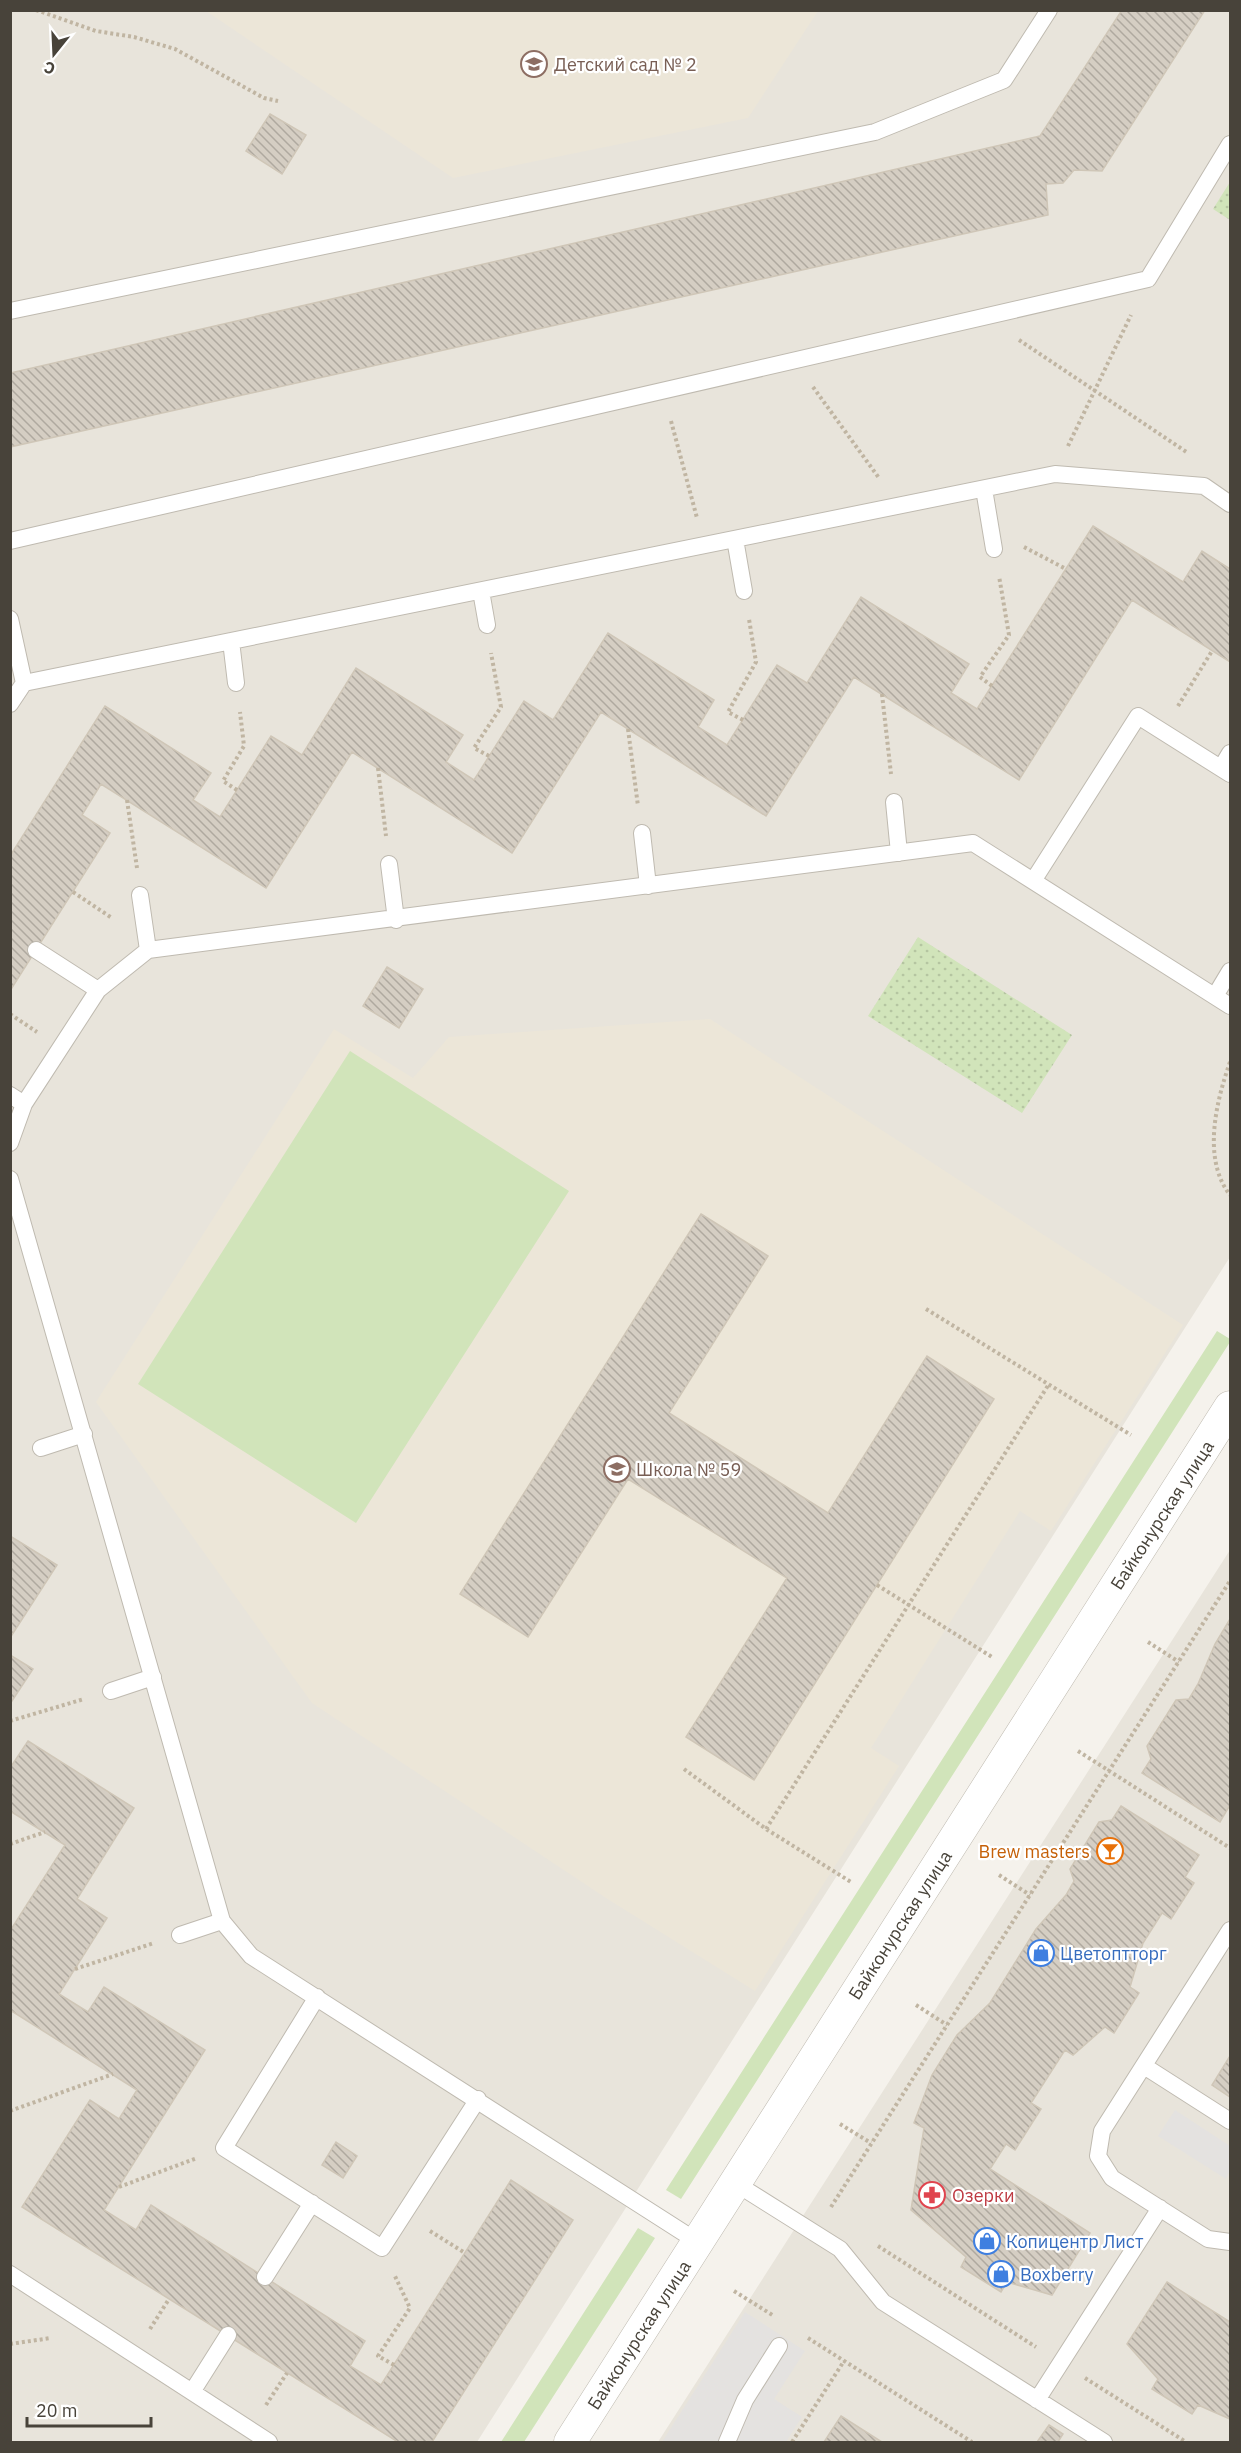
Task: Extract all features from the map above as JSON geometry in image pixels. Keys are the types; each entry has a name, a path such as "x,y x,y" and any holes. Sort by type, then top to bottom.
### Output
{"street":[{"name":"Байконурская улица","path":"570,2442 1230,1407"}],"lane":[{"path":"10,311 875,132 1004,80 1049,10"},
{"path":"10,541 1148,279 1230,144"},
{"path":"10,704 24,683 1054,474 1204,486 1230,504"},
{"path":"984,489 994,549"},
{"path":"735,539 744,591"},
{"path":"481,591 487,626"},
{"path":"10,619 24,683"},
{"path":"231,641 236,683"},
{"path":"1033,881 1138,716 1226,771 1230,753"},
{"path":"894,802 899,853"},
{"path":"642,833 648,886"},
{"path":"10,1143 17,1100 98,990 148,950 396,920 973,843 1230,1006"},
{"path":"389,864 396,920"},
{"path":"140,895 148,950"},
{"path":"36,950 98,990"},
{"path":"1215,996 1230,971"},
{"path":"12,1188 222,1921 251,1956 478,2099 698,2242"},
{"path":"41,1448 84,1434"},
{"path":"111,1691 153,1677"},
{"path":"180,1935 222,1921"},
{"path":"1230,1930 1102,2131 1098,2156 1112,2178 1208,2239 1230,2242"},
{"path":"317,1997 224,2148 382,2248 478,2099"},
{"path":"1144,2066 1230,2121"},
{"path":"735,2183 840,2249 883,2302 1104,2442"},
{"path":"265,2277 312,2203"},
{"path":"1037,2400 1160,2208"},
{"path":"10,2274 269,2442"},
{"path":"192,2392 228,2336"},
{"path":"727,2442 745,2400 779,2346"}],"path":[{"path":"36,10 96,31 134,37 175,49 264,98 278,101"},
{"path":"1054,474 1148,279"},
{"path":"985,316 1196,458 1204,486"},
{"path":"794,360 899,506"},
{"path":"663,391 704,546"},
{"path":"992,686 980,677 1009,635 994,549 1020,544 1066,569"},
{"path":"742,720 728,712 756,662 744,591"},
{"path":"487,626 501,707 474,748 489,756"},
{"path":"1162,732 1212,651"},
{"path":"236,683 244,746 223,781 237,790"},
{"path":"882,694 894,802"},
{"path":"628,729 642,833"},
{"path":"378,768 389,864"},
{"path":"127,800 140,895"},
{"path":"72,892 126,928 144,927"},
{"path":"1230,1062 1220,1089 1215,1123 1222,1185 1230,1196"},
{"path":"926,1309 1131,1435"},
{"path":"766,1829 1049,1384"},
{"path":"814,2233 1230,1581"},
{"path":"877,1585 992,1657"},
{"path":"1148,1642 1179,1662"},
{"path":"10,1721 111,1691"},
{"path":"1078,1751 1230,1848"},
{"path":"684,1769 766,1829 851,1882"},
{"path":"10,1844 45,1832"},
{"path":"999,1875 1030,1895"},
{"path":"75,1969 180,1935"},
{"path":"916,2005 947,2025"},
{"path":"10,2111 113,2074"},
{"path":"840,2124 871,2143"},
{"path":"119,2187 224,2148"},
{"path":"404,2214 465,2253"},
{"path":"876,2244 1186,2442"},
{"path":"382,2248 410,2308 378,2356 394,2365"},
{"path":"734,2291 782,2321"},
{"path":"800,2333 972,2442"},
{"path":"792,2442 844,2361"},
{"path":"250,2431 287,2373"}],"shaded area":[{"path":"11,11 1230,11 1230,1257 477,2442 11,2442"},
{"name":"Детский сад № 2","path":"206,11 818,11 748,118 453,178"},
{"name":"Школа № 59","path":"710,1019 1183,1325 1051,1531 1020,1511 871,1748 899,1766 755,1991 606,1898 312,1703 96,1402 334,1029 413,1078 449,1037"},
{"path":"1230,1550 1230,2442 658,2442"},
{"path":"1175,2110 1230,2146 1230,2171 1226,2179 1158,2136"},
{"path":"745,2312 805,2351 774,2399 802,2417 786,2442 662,2442"}],"green space":[{"path":"1230,182 1230,220 1213,209"},
{"path":"918,937 1072,1035 1022,1113 868,1016"},
{"path":"350,1051 569,1191 356,1523 138,1384"},
{"path":"1217,1331 1230,1339 1230,1342 681,2199 666,2190"},
{"path":"638,2228 655,2238 524,2442 501,2442"}],"building":[{"path":"1122,10 1205,10 1102,171 1074,170 1063,183 1046,184 1048,215 10,447 10,373 1040,136"},
{"path":"270,114 306,135 282,174 246,151"},
{"path":"1093,526 1183,582 1202,551 1230,569 1230,662 1132,600 1019,780 854,677 766,816 601,712 512,853 352,752 266,888 101,784 82,815 110,833 10,991 10,856 105,706 211,773 193,800 220,817 271,736 302,755 356,668 463,735 446,762 474,780 524,701 553,720 608,633 714,700 698,727 727,745 777,665 807,683 861,597 969,664 951,693 977,709"},
{"path":"387,967 423,989 399,1028 363,1006"},
{"path":"701,1214 768,1256 669,1413 828,1513 927,1356 994,1399 754,1780 686,1737 787,1578 628,1479 528,1637 460,1594"},
{"path":"10,1536 57,1565 10,1638"},
{"path":"1230,1619 1230,1805 1220,1822 1142,1773 1151,1759 1147,1746 1176,1700 1189,1699 1215,1644"},
{"path":"10,1655 33,1669 10,1704"},
{"path":"28,1741 134,1808 77,1899 107,1918 59,1994 88,2012 104,1987 205,2050 104,2210 136,2230 151,2205 365,2341 350,2366 381,2385 511,2180 573,2220 432,2442 398,2442 22,2207 90,2100 119,2119 137,2090 10,2010 10,1931 65,1845 10,1811 10,1768"},
{"path":"1121,1806 1199,1855 1185,1877 1194,1883 1171,1919 1162,1913 1143,1943 1130,1987 1139,1993 1114,2033 1105,2027 1073,2055 1065,2050 1031,2103 1041,2109 1015,2150 1006,2144 990,2169 1090,2233 1052,2295 1007,2282 1001,2292 961,2267 966,2257 911,2210 924,2128 914,2123 932,2075 957,2035 990,2003 1036,1929 1066,1895 1074,1881 1070,1869 1099,1822 1112,1820"},
{"path":"1230,2056 1230,2097 1212,2085"},
{"path":"336,2142 357,2156 343,2178 322,2165"},
{"path":"1167,2282 1230,2322 1230,2419 1198,2405 1192,2414 1152,2389 1158,2379 1127,2344"},
{"path":"841,2416 882,2442 824,2442"},
{"path":"1049,2425 1063,2434 1058,2442 1037,2442"}],"place":[{"name":"Детский сад № 2","path":"534,64"},
{"name":"Школа № 59","path":"617,1469"},
{"name":"Brew masters","path":"1110,1851"},
{"name":"Цветоптторг","path":"1041,1953"},
{"name":"Озерки","path":"932,2195"},
{"name":"Копицентр Лист","path":"987,2241"},
{"name":"Boxberry","path":"1001,2274"}]}
